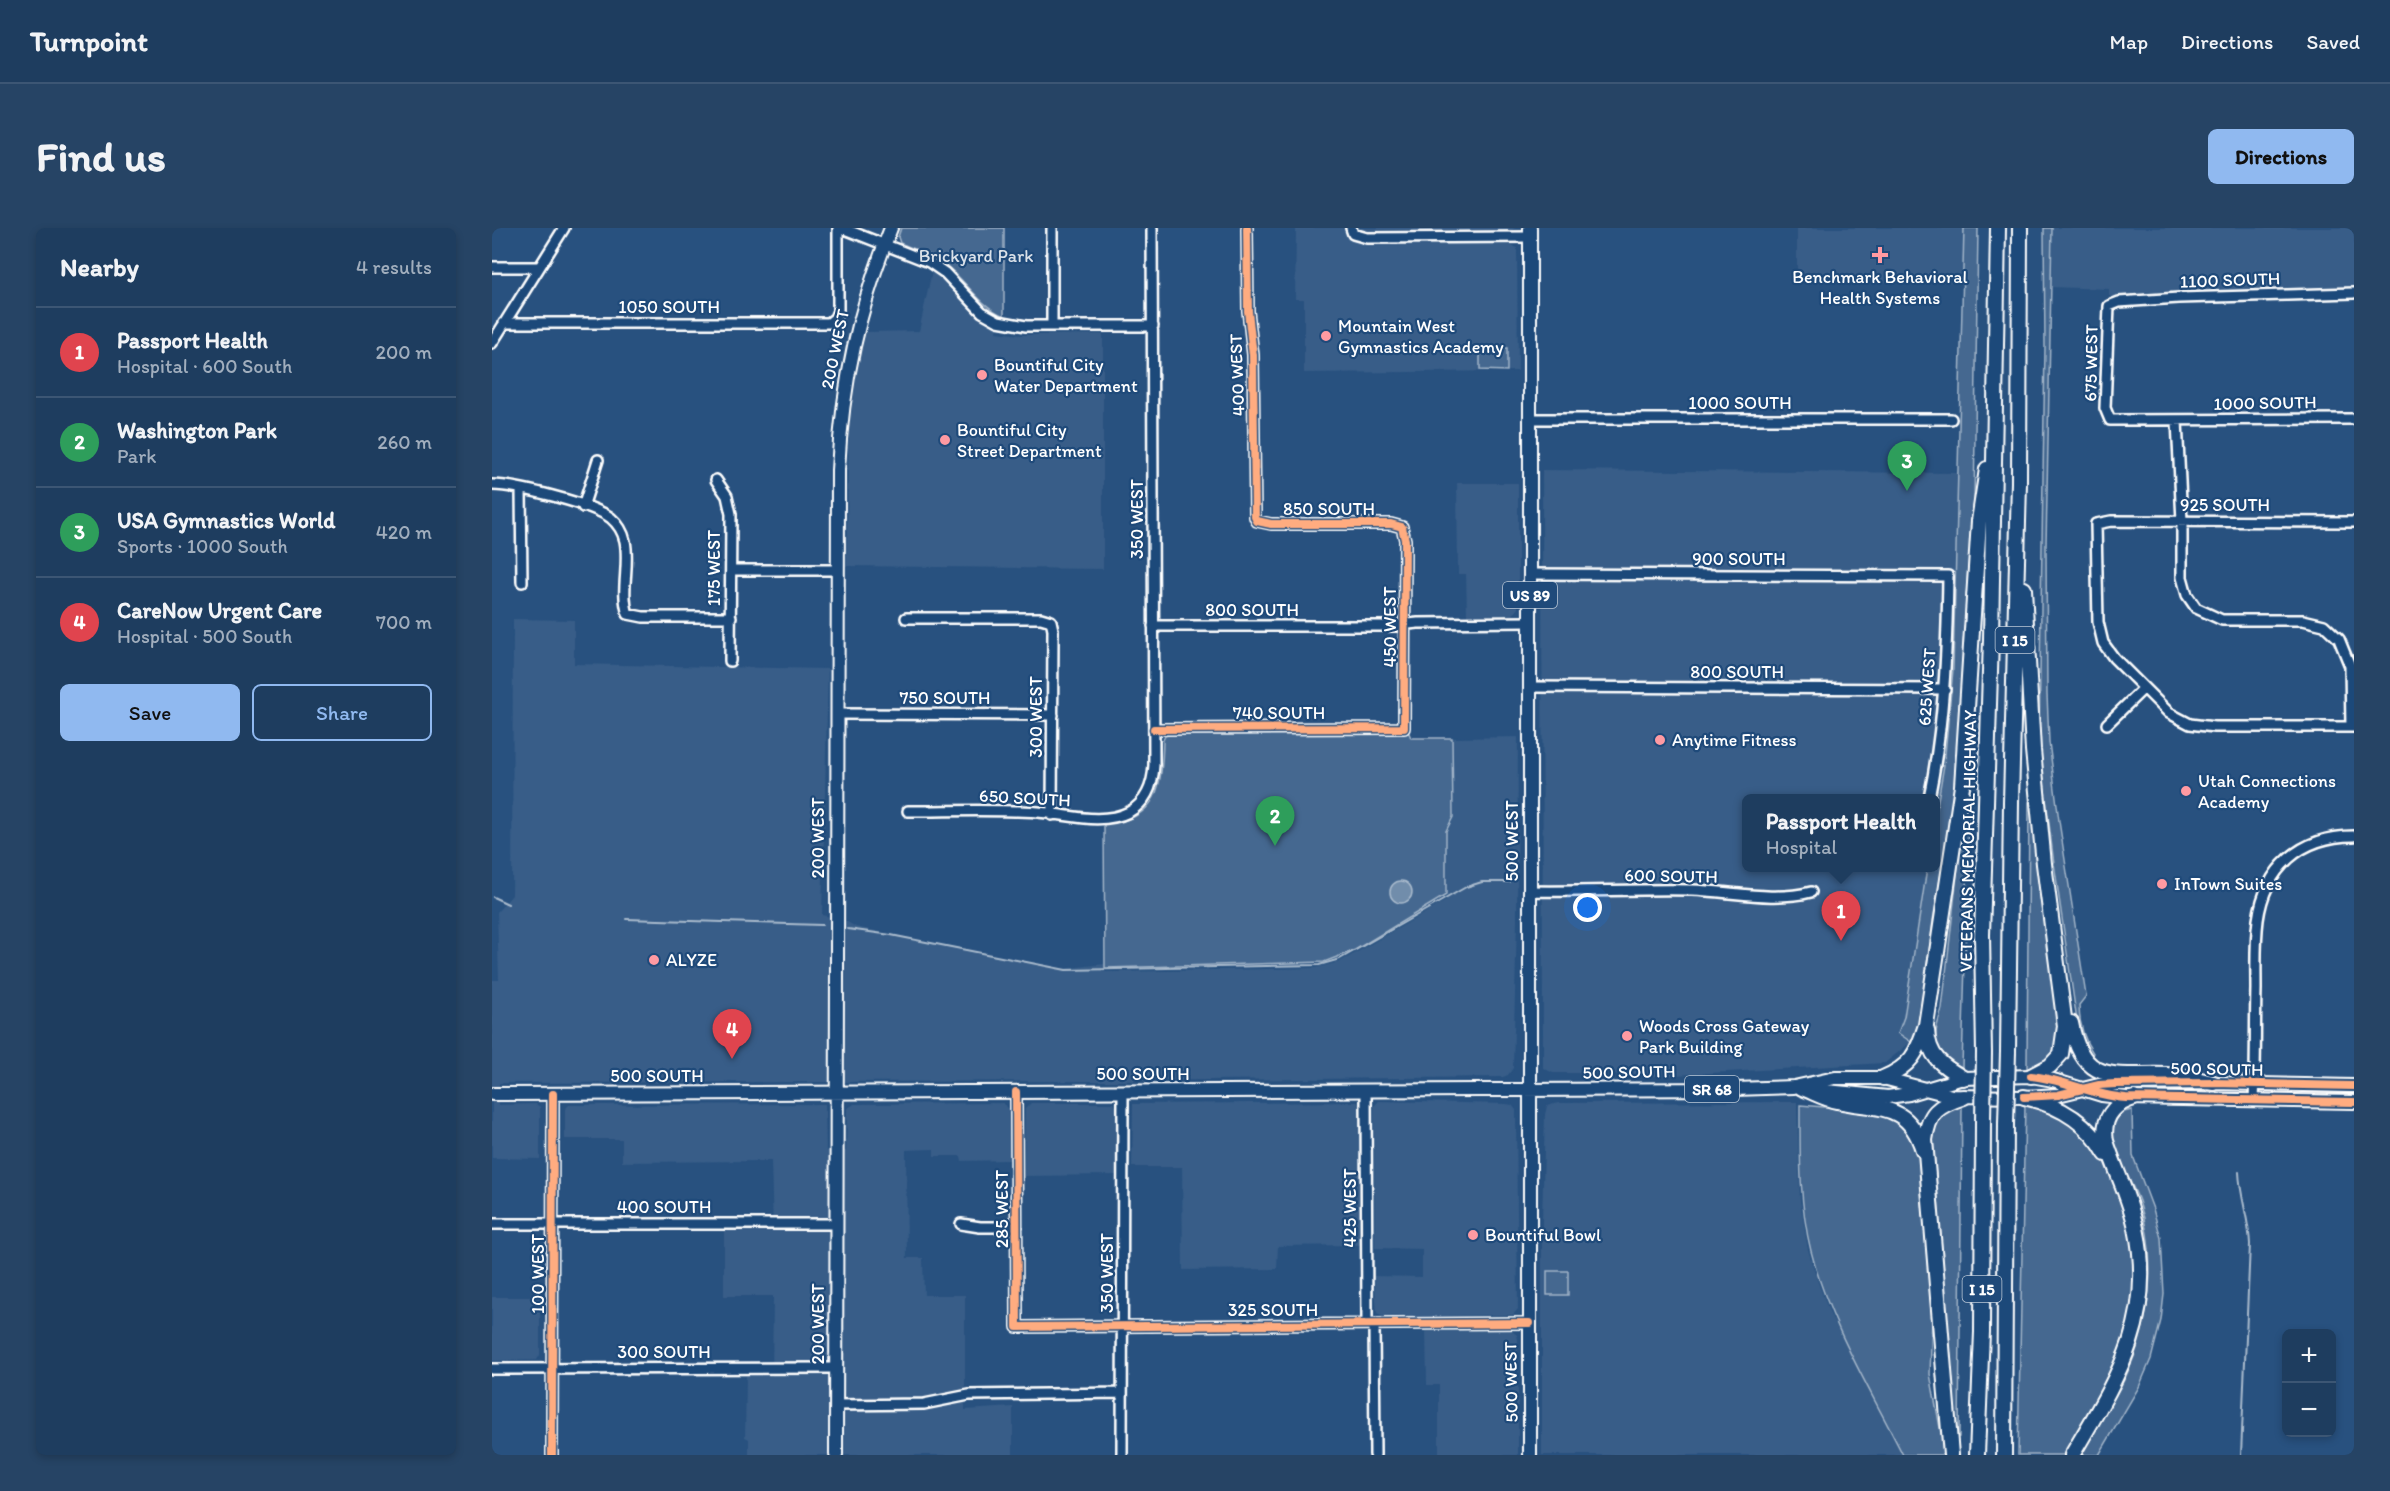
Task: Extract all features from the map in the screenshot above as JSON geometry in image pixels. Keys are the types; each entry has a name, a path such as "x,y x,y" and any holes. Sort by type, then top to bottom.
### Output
{"highway":[{"name":"VETERANS MEMORIAL HIGHWAY","path":"1977,1455 1982,1332 1984,1053 1982,935 1996,414 1998,228"},
{"name":"I 15","path":"2004,1455 2006,1124 2019,482 2020,228"},
{"path":"1883,1078 1908,1064 1918,1047 1926,1025 1962,786 1979,521 1996,414"},
{"path":"2019,482 2033,750 2044,864 2065,1026 2061,1054 2050,1066 2031,1076"},
{"path":"2060,977 2077,1047 2091,1066 2114,1075 2170,1075 2214,1083"},
{"path":"1926,1025 1932,1055 1963,1078"},
{"path":"1798,1087 1836,1101 1883,1107 1895,1111 1916,1132 1925,1157"},
{"path":"1951,1455 1925,1157 1927,1127 1932,1116 1945,1104 1964,1097"},
{"path":"2024,1097 2056,1107 2083,1124 2099,1143 2121,1182"},
{"path":"2072,1455 2117,1377 2130,1347 2139,1311 2141,1272 2138,1240 2132,1212 2106,1141 2105,1126 2113,1109 2134,1098"}],"main road":[{"name":"200 WEST","path":"836,1455 838,470 843,395 863,304 891,228"},
{"name":"500 WEST","path":"1530,233 1530,1455"},
{"name":"500 SOUTH","path":"492,1094 1529,1091 1798,1087 1881,1098 1902,1096 1963,1078 2031,1076 2110,1097 2354,1102"},
{"name":"500 SOUTH","path":"1798,1087 1836,1078 1883,1078 1945,1095 2024,1097 2058,1095 2107,1084 2214,1083 2354,1086"}],"street":[{"path":"492,343 564,228"},
{"path":"840,228 922,258 939,268 982,312 998,321 1017,325 1153,326"},
{"name":"200 WEST","path":"833,320 838,307 840,228"},
{"path":"1052,228 1052,326"},
{"name":"350 WEST","path":"1137,806 1148,792 1154,775 1152,228"},
{"name":"400 WEST","path":"1247,228 1248,311 1254,355 1254,508 1257,521"},
{"path":"1352,231 1367,238 1530,233"},
{"path":"492,267 539,267"},
{"name":"1100 SOUTH","path":"2109,306 2120,302 2167,299 2354,292"},
{"name":"675 WEST","path":"2109,306 2105,408 2110,420"},
{"name":"1050 SOUTH","path":"504,323 818,324 833,320"},
{"name":"1000 SOUTH","path":"1530,419 1951,419"},
{"name":"1000 SOUTH","path":"2110,420 2354,419"},
{"path":"2107,724 2144,688 2169,713 2190,724 2214,727 2352,727 2350,666 2339,639 2324,625 2303,620 2222,620 2196,608 2187,595 2182,577 2177,421"},
{"path":"584,507 598,460"},
{"name":"175 WEST","path":"716,480 723,488 730,505 730,661"},
{"path":"492,485 521,489 584,507 602,513 615,521 621,530 626,546 625,600 628,614 643,617 731,617"},
{"path":"521,489 522,582"},
{"name":"850 SOUTH","path":"1257,521 1271,524 1391,524 1402,527"},
{"name":"925 SOUTH","path":"2144,688 2114,658 2103,642 2098,622 2096,524 2111,521 2354,522"},
{"name":"450 WEST","path":"1402,527 1405,540 1404,728"},
{"path":"731,570 837,570"},
{"name":"900 SOUTH","path":"1530,574 1948,576"},
{"name":"625 WEST","path":"1930,794 1940,741 1945,689 1948,576"},
{"name":"300 WEST","path":"906,618 1041,618 1051,621 1053,630 1052,815"},
{"name":"800 SOUTH","path":"1153,626 1530,622"},
{"name":"800 SOUTH","path":"1530,687 1945,689"},
{"name":"750 SOUTH","path":"837,714 1053,715"},
{"name":"740 SOUTH","path":"1154,729 1404,728"},
{"name":"650 SOUTH","path":"908,811 1040,812 1068,818 1110,817 1124,814 1137,806"},
{"path":"2254,1099 2256,940 2261,906 2275,874 2294,853 2312,842 2340,836 2354,836"},
{"name":"600 SOUTH","path":"1529,891 1693,890 1736,895 1800,895 1811,892"},
{"name":"425 WEST","path":"1366,1091 1375,1455"},
{"name":"285 WEST","path":"1017,1092 1017,1327"},
{"name":"350 WEST","path":"1122,1455 1124,1092"},
{"name":"100 WEST","path":"552,1094 552,1455"},
{"name":"400 SOUTH","path":"492,1224 836,1224"},
{"path":"961,1224 980,1227 1017,1227"},
{"name":"325 SOUTH","path":"1017,1327 1529,1323"},
{"name":"300 SOUTH","path":"492,1369 836,1368"},
{"path":"836,1405 924,1404 958,1396 980,1394 1122,1393"}],"shaded area":[{"path":"1296,228 1516,228 1509,231 1449,231 1448,243 1509,243 1517,248 1518,371 1304,373 1304,299 1295,299"},
{"name":"Benchmark Behavioral Health Systems","path":"1797,228 1964,228 1964,282 1797,282"},
{"path":"2048,228 2354,228 2354,288 2109,296 2109,289 2048,287"},
{"path":"932,271 979,317 998,327 997,332 1021,335 1103,334 1103,569 846,566 849,430 857,366 865,332 919,331"},
{"path":"1542,470 1960,473 1946,733 1940,794 1742,794 1742,872 1931,872 1911,1042 1885,1063 1641,1077 1607,1073 1553,1073 1543,1068"},
{"path":"1457,483 1518,483 1518,608 1513,615 1467,616 1466,574 1458,574"},
{"path":"513,619 574,620 574,664 828,669 822,915 844,920 856,927 1059,969 1105,964 1105,972 1314,968 1339,962 1447,900 1446,831 1453,817 1452,738 1518,737 1513,1068 1508,1075 1503,1077 499,1083 499,1105 536,1104 540,1107 540,1159 492,1158 492,980 499,980 497,912 512,895"},
{"path":"1401,881 1409,884 1412,892 1409,900 1401,903 1393,900 1390,892 1393,884"},
{"path":"1379,1101 1506,1104 1512,1105 1516,1110 1518,1309 1513,1315 1383,1317 1377,1314 1374,1276 1422,1277 1422,1249 1375,1248 1374,1106"},
{"path":"1358,1102 1360,1106 1361,1245 1278,1246 1277,1269 1183,1270 1182,1167 1132,1167 1133,1104"},
{"path":"1797,1102 1800,1199 1808,1249 1818,1282 1830,1314 1906,1455 1542,1455 1542,1220 1547,1106 1558,1103"},
{"path":"1003,1103 1010,1110 1010,1160 962,1161 961,1156 934,1156 934,1149 906,1150 907,1258 923,1258 924,1295 965,1295 965,1410 1013,1407 1013,1455 749,1455 749,1439 745,1437 746,1376 772,1376 773,1296 724,1296 724,1231 773,1231 771,1161 622,1162 622,1139 565,1139 565,1109 569,1105 825,1104 826,1151 846,1151 847,1109 854,1104"},
{"path":"1031,1103 1114,1103 1117,1109 1117,1175 1024,1176 1025,1109"},
{"path":"492,1297 540,1297 540,1355 537,1360 492,1361"},
{"path":"1511,1330 1518,1339 1518,1455 1439,1455 1439,1385 1427,1385 1426,1331"}],"green space":[{"name":"Brickyard Park","path":"901,228 1004,228 1004,316 980,300 942,262 900,243 898,237"},
{"path":"1964,228 1978,228 1974,504 1954,798 1933,920 1917,1046 1898,1033 1904,1017 1926,872 1940,872 1939,794 1953,670"},
{"path":"2044,228 2052,228 2046,547 2049,742 2086,996 2079,1005 2080,1018 2084,1036 2093,1053 2091,1055 2082,1042 2078,1028 2039,741 2045,346"},
{"path":"1480,348 1507,348 1507,371 1480,370"},
{"path":"1409,733 1411,738 1452,738 1453,817 1446,831 1446,895 1355,950 1324,962 1105,968 1104,824 1136,816 1147,808 1154,798 1161,772 1165,736 1171,734"},
{"path":"1967,786 1970,786 1962,1067 1944,1056 1936,1044 1936,1036 1942,1009"},
{"path":"2031,801 2051,956 2052,985 2062,1020 2056,1054 2036,1068 2027,1068 2029,802"},
{"path":"1800,1105 1871,1111 1903,1121 1918,1150 1932,1319 1930,1374 1945,1455 1903,1455 1851,1355 1828,1304 1811,1251 1804,1215"},
{"path":"1956,1105 1962,1106 1959,1437 1957,1437 1933,1140 1934,1128 1938,1119"},
{"path":"2025,1105 2041,1107 2066,1116 2100,1152 2132,1228 2138,1271 2129,1340 2068,1455 2018,1455"},
{"path":"2132,1110 2133,1156 2153,1209 2161,1238 2164,1294 2161,1320 2151,1359 2139,1387 2099,1455 2079,1455 2126,1376 2135,1355 2146,1312 2150,1267 2145,1222 2135,1191 2116,1150 2112,1130 2114,1120 2124,1112"},
{"path":"1547,1271 1568,1271 1568,1295 1547,1295"}],"waterway":[{"path":"848,929 891,935 1066,970 1319,965 1340,959 1466,887 1482,882 1510,882"},
{"path":"493,897 508,904"},
{"path":"626,919 822,925"},
{"path":"2239,1172 2250,1244 2241,1455"}],"cycle path":[{"path":"1154,729 1404,728 1405,540 1402,527 1391,524 1271,524 1257,521 1255,517 1253,355 1248,311 1247,228"},
{"path":"2031,1076 2126,1098 2354,1102"},
{"path":"2024,1097 2058,1095 2099,1085 2115,1084 2214,1083 2354,1086"},
{"path":"1016,1092 1017,1327 1529,1323"},
{"path":"552,1455 553,1094"}],"place":[{"name":"Benchmark Behavioral Health Systems","path":"1880,255"},
{"name":"Mountain West Gymnastics Academy","path":"1326,336"},
{"name":"Bountiful City Water Department","path":"982,375"},
{"name":"Bountiful City Street Department","path":"945,440"},
{"name":"USA Gymnastics World","path":"1907,491"},
{"name":"Anytime Fitness","path":"1660,740"},
{"name":"Utah Connections Academy","path":"2186,791"},
{"name":"Washington Park","path":"1275,846"},
{"name":"InTown Suites","path":"2162,884"},
{"name":"Passport Health","path":"1841,941"},
{"name":"ALYZE","path":"654,960"},
{"name":"Woods Cross Gateway Park Building","path":"1627,1036"},
{"name":"CareNow Urgent Care","path":"732,1059"},
{"name":"Bountiful Bowl","path":"1473,1235"}]}
